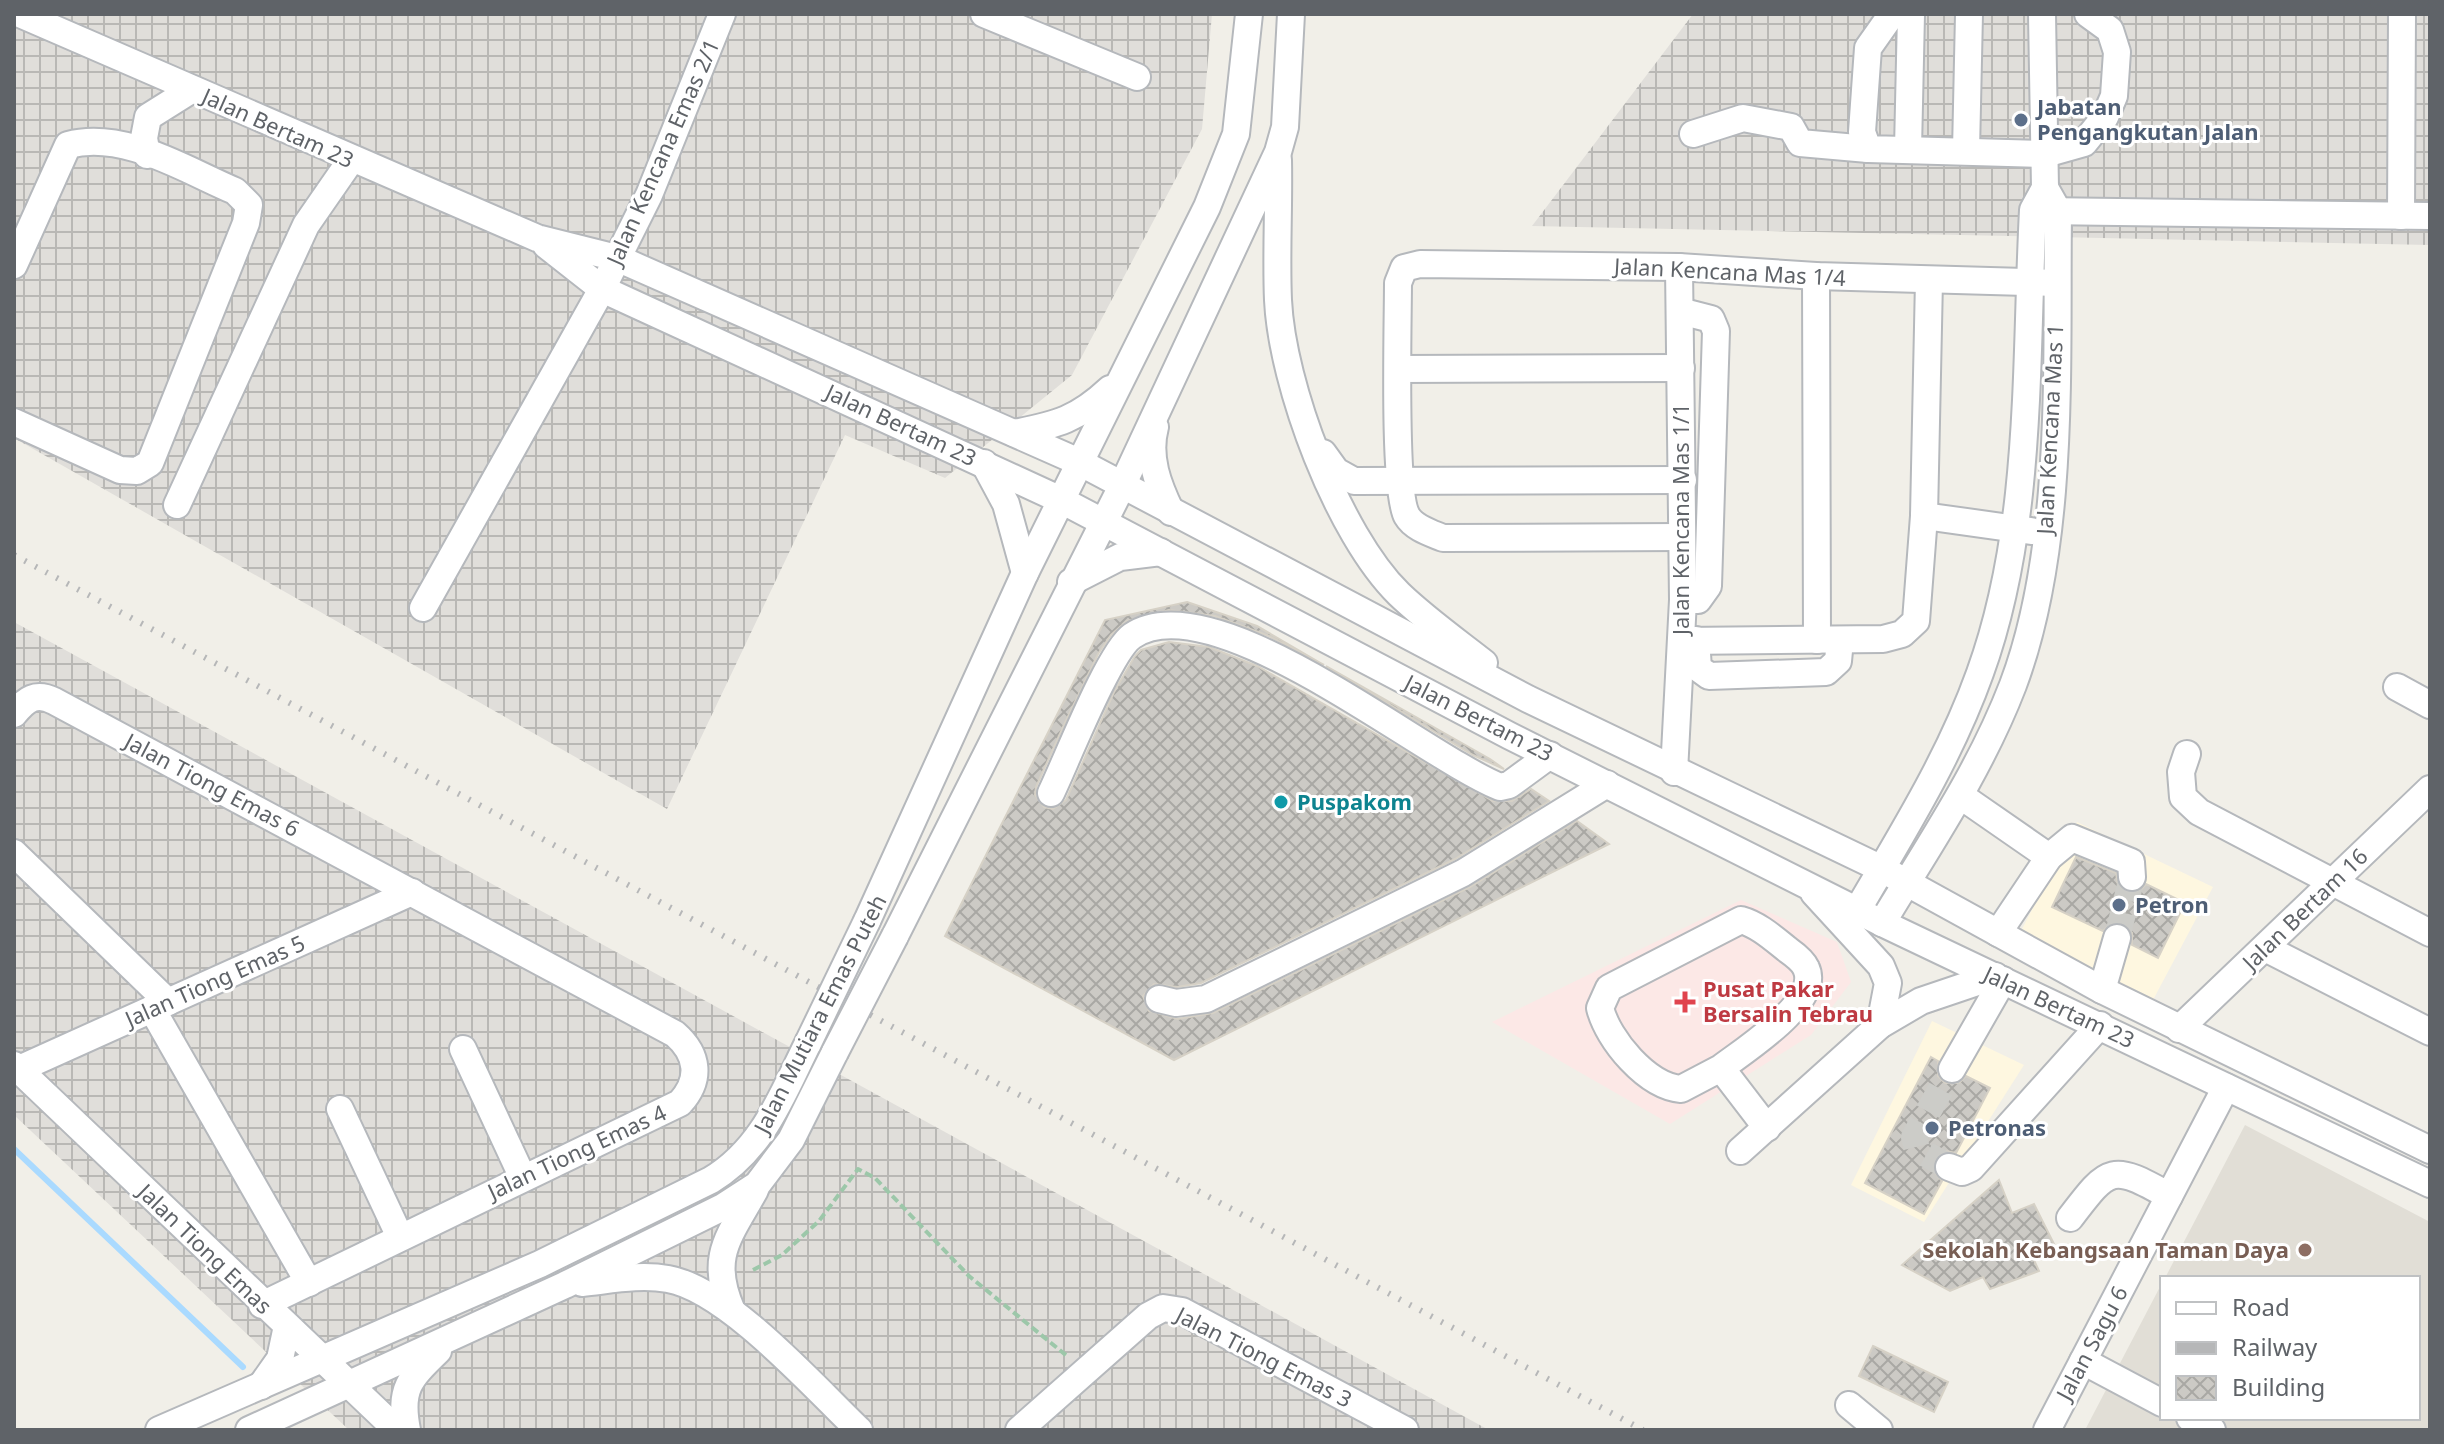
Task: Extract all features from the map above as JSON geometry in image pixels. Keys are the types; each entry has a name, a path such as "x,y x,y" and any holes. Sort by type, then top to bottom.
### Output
{"street":[{"name":"Jalan Kencana Emas 2/1","path":"423,608 602,289 649,195 722,14"},
{"path":"984,14 1137,77"},
{"path":"1079,462 1207,207 1236,134 1249,14"},
{"path":"1122,486 1278,152 1285,127 1291,14"},
{"path":"1868,149 1862,132 1868,48 1892,14"},
{"path":"1908,149 1911,14"},
{"path":"1966,151 1969,14"},
{"name":"Jalan Kencana Mas 1","path":"1882,923 1961,796 1995,728 2023,654 2046,535 2052,491 2057,283 2045,203 2042,14"},
{"path":"1693,134 1743,118 1791,127 1800,143 1868,149 2045,154 2084,143 2105,117 2114,96 2117,52 2110,30 2088,14"},
{"path":"2401,216 2402,14"},
{"name":"Jalan Bertam 23","path":"27,15 351,160 537,238 617,258 1079,462 1528,699 1674,772 1882,869 2102,990 2430,1150"},
{"path":"147,155 144,138 148,117 191,90"},
{"path":"14,265 68,145 90,139 115,142 235,191 249,205 246,223 150,463 137,471 120,470 14,422"},
{"path":"1278,152 1278,301 1282,338 1308,429 1332,495 1366,555 1399,594 1528,699"},
{"path":"177,505 306,225 351,160"},
{"path":"2045,203 2430,216"},
{"name":"Jalan Kencana Mas 1","path":"1858,909 1931,782 1968,704 1994,629 2015,527 2029,282 2045,203"},
{"name":"Jalan Bertam 23","path":"537,238 602,289 1104,521 1550,755 1808,886 2430,1184"},
{"name":"Jalan Kencana Mas 1/4","path":"1399,369 1398,283 1404,268 1420,264 1679,267 1816,276 2057,283"},
{"name":"Jalan Kencana Mas 1/1","path":"1674,772 1689,640 1683,600 1679,267"},
{"path":"1816,276 1828,640 1838,661 1826,672 1723,676 1701,673 1689,640 1828,640 1883,639 1902,634 1916,621 1924,516 1929,280"},
{"path":"1680,311 1711,319 1716,331 1708,586 1698,600 1683,600"},
{"path":"1681,368 1399,369 1400,482 1407,516 1422,530 1443,538 1682,537"},
{"path":"1014,433 1063,424 1090,408 1120,379"},
{"path":"1162,401 1151,444 1158,484 1171,512"},
{"path":"1308,429 1343,478 1400,482 1683,480"},
{"name":"Jalan Mutiara Emas Puteh","path":"159,1430 540,1264 734,1166 765,1129 808,1043 1079,462"},
{"path":"984,463 1006,504 1025,573"},
{"name":"Jalan Mutiara Emas Puteh","path":"249,1430 565,1285 723,1207 757,1185 791,1140 1122,486"},
{"path":"1924,516 2015,527 2046,535"},
{"path":"1071,582 1120,557 1161,552"},
{"path":"1051,793 1116,655 1133,635 1162,626 1203,628 1263,650 1500,787 1509,785 1550,755"},
{"path":"2397,687 2430,705"},
{"name":"Jalan Tiong Emas 6","path":"14,714 30,698 46,697 412,892"},
{"path":"2187,754 2181,772 2183,797 2199,812 2430,933"},
{"path":"1159,999 1176,1003 1206,999 1463,873 1607,784"},
{"path":"1961,796 2049,857"},
{"name":"Jalan Bertam 16","path":"2179,1029 2334,882 2425,802"},
{"path":"1998,933 2049,857 2072,838 2131,862 2132,877"},
{"path":"14,853 160,1006 309,1283"},
{"path":"1808,886 1881,966 1888,983 1880,1025"},
{"name":"Jalan Tiong Emas 5","path":"16,1067 160,1006 412,892"},
{"name":"Jalan Tiong Emas 4","path":"262,1305 522,1176 680,1103 694,1084 694,1057 675,1034 412,892"},
{"path":"1741,920 1771,936 1801,961 1806,968 1807,983 1788,1017 1721,1068 1681,1089 1657,1082 1617,1040 1606,1025 1600,1008 1609,988 1741,920"},
{"path":"2102,990 2117,938"},
{"path":"2265,948 2430,1032"},
{"path":"1740,1151 1880,1025 1921,1001 1999,978"},
{"path":"1952,1069 1999,978"},
{"path":"1949,1167 1962,1172 1971,1168 2100,1025"},
{"path":"463,1049 522,1176"},
{"name":"Jalan Tiong Emas","path":"16,1067 262,1305 397,1430"},
{"path":"1721,1068 1767,1128"},
{"name":"Jalan Sagu 6","path":"2047,1430 2226,1087"},
{"path":"340,1109 400,1237"},
{"path":"2070,1218 2099,1181 2115,1173 2137,1177 2169,1196"},
{"path":"732,1311 721,1286 719,1267 725,1243 757,1185"},
{"path":"565,1285 642,1277 671,1279 732,1311 859,1430"},
{"name":"Jalan Tiong Emas 3","path":"1019,1430 1148,1316 1163,1308 1182,1311 1405,1430"},
{"path":"261,1386 280,1359 287,1326"},
{"path":"407,1430 402,1404 405,1389 416,1372 449,1340"},
{"path":"2083,1361 2160,1402"},
{"path":"1849,1405 1879,1430"},
{"path":"2194,1420 2212,1430"}],"path":[{"path":"753,1270 782,1255 819,1221 858,1169 875,1178 969,1276 1087,1372"}],"shaded area":[{"path":"14,14 1212,14 1202,129 1072,375 945,478 845,435 667,809 14,438"},
{"name":"Jabatan Pengangkutan Jalan","path":"1693,14 2430,14 2430,245 1532,226"},
{"path":"14,622 1488,1430 349,1430 14,1115"},
{"path":"2077,822 2213,887 2153,1000 2021,931"},
{"name":"Pusat Pakar Bersalin Tebrau","path":"1741,900 1837,942 1851,982 1811,1035 1670,1124 1492,1022"},
{"path":"1932,1021 2024,1065 1924,1222 1851,1185"},
{"name":"Sekolah Kebangsaan Taman Daya","path":"2245,1125 2430,1222 2430,1430 2085,1430 2160,1287 2160,1420 2420,1420 2420,1276 2166,1276"}],"building":[{"name":"Puspakom","path":"1187,602 1257,626 1324,665 1269,636 1215,616 1169,610 1127,621 1111,635 1098,654 1036,787 1035,795 1044,807 1053,809 1066,800 1114,692 1135,656 1141,650 1169,642 1209,647 1257,666 1493,801 1512,801 1531,789 1549,801 1455,859 1201,983 1177,987 1154,984 1143,996 1149,1011 1178,1019 1213,1013 1470,887 1577,821 1609,844 1174,1060 945,936 1105,620"},
{"path":"1326,666 1490,759 1504,769 1473,755"},
{"name":"Petron","path":"2076,857 2116,873 2118,885 2126,892 2140,891 2146,884 2185,903 2158,958 2132,945 2132,933 2122,923 2112,923 2103,931 2052,907"},
{"name":"Petronas","path":"1931,1057 1938,1061 1938,1076 1945,1083 1959,1083 1966,1076 1990,1088 1956,1153 1946,1151 1934,1161 1933,1170 1942,1181 1924,1214 1865,1183"},
{"path":"1999,1180 2012,1213 2034,1204 2056,1248 2033,1258 2039,1271 1990,1289 1983,1277 1950,1291 1902,1265"},
{"path":"1873,1346 1948,1382 1934,1412 1859,1376"}],"waterway":[{"path":"14,1149 243,1367"}],"tunnel":[{"path":"2117,938 2132,877"},
{"path":"1949,1167 1917,1149 1914,1137 1952,1069"}],"railway":[{"path":"14,555 1643,1430"}],"place":[{"name":"Jabatan Pengangkutan Jalan","path":"2021,120"},
{"name":"Puspakom","path":"1281,802"},
{"name":"Petron","path":"2119,905"},
{"name":"Pusat Pakar Bersalin Tebrau","path":"1685,1002"},
{"name":"Petronas","path":"1932,1128"},
{"name":"Sekolah Kebangsaan Taman Daya","path":"2305,1250"}]}
